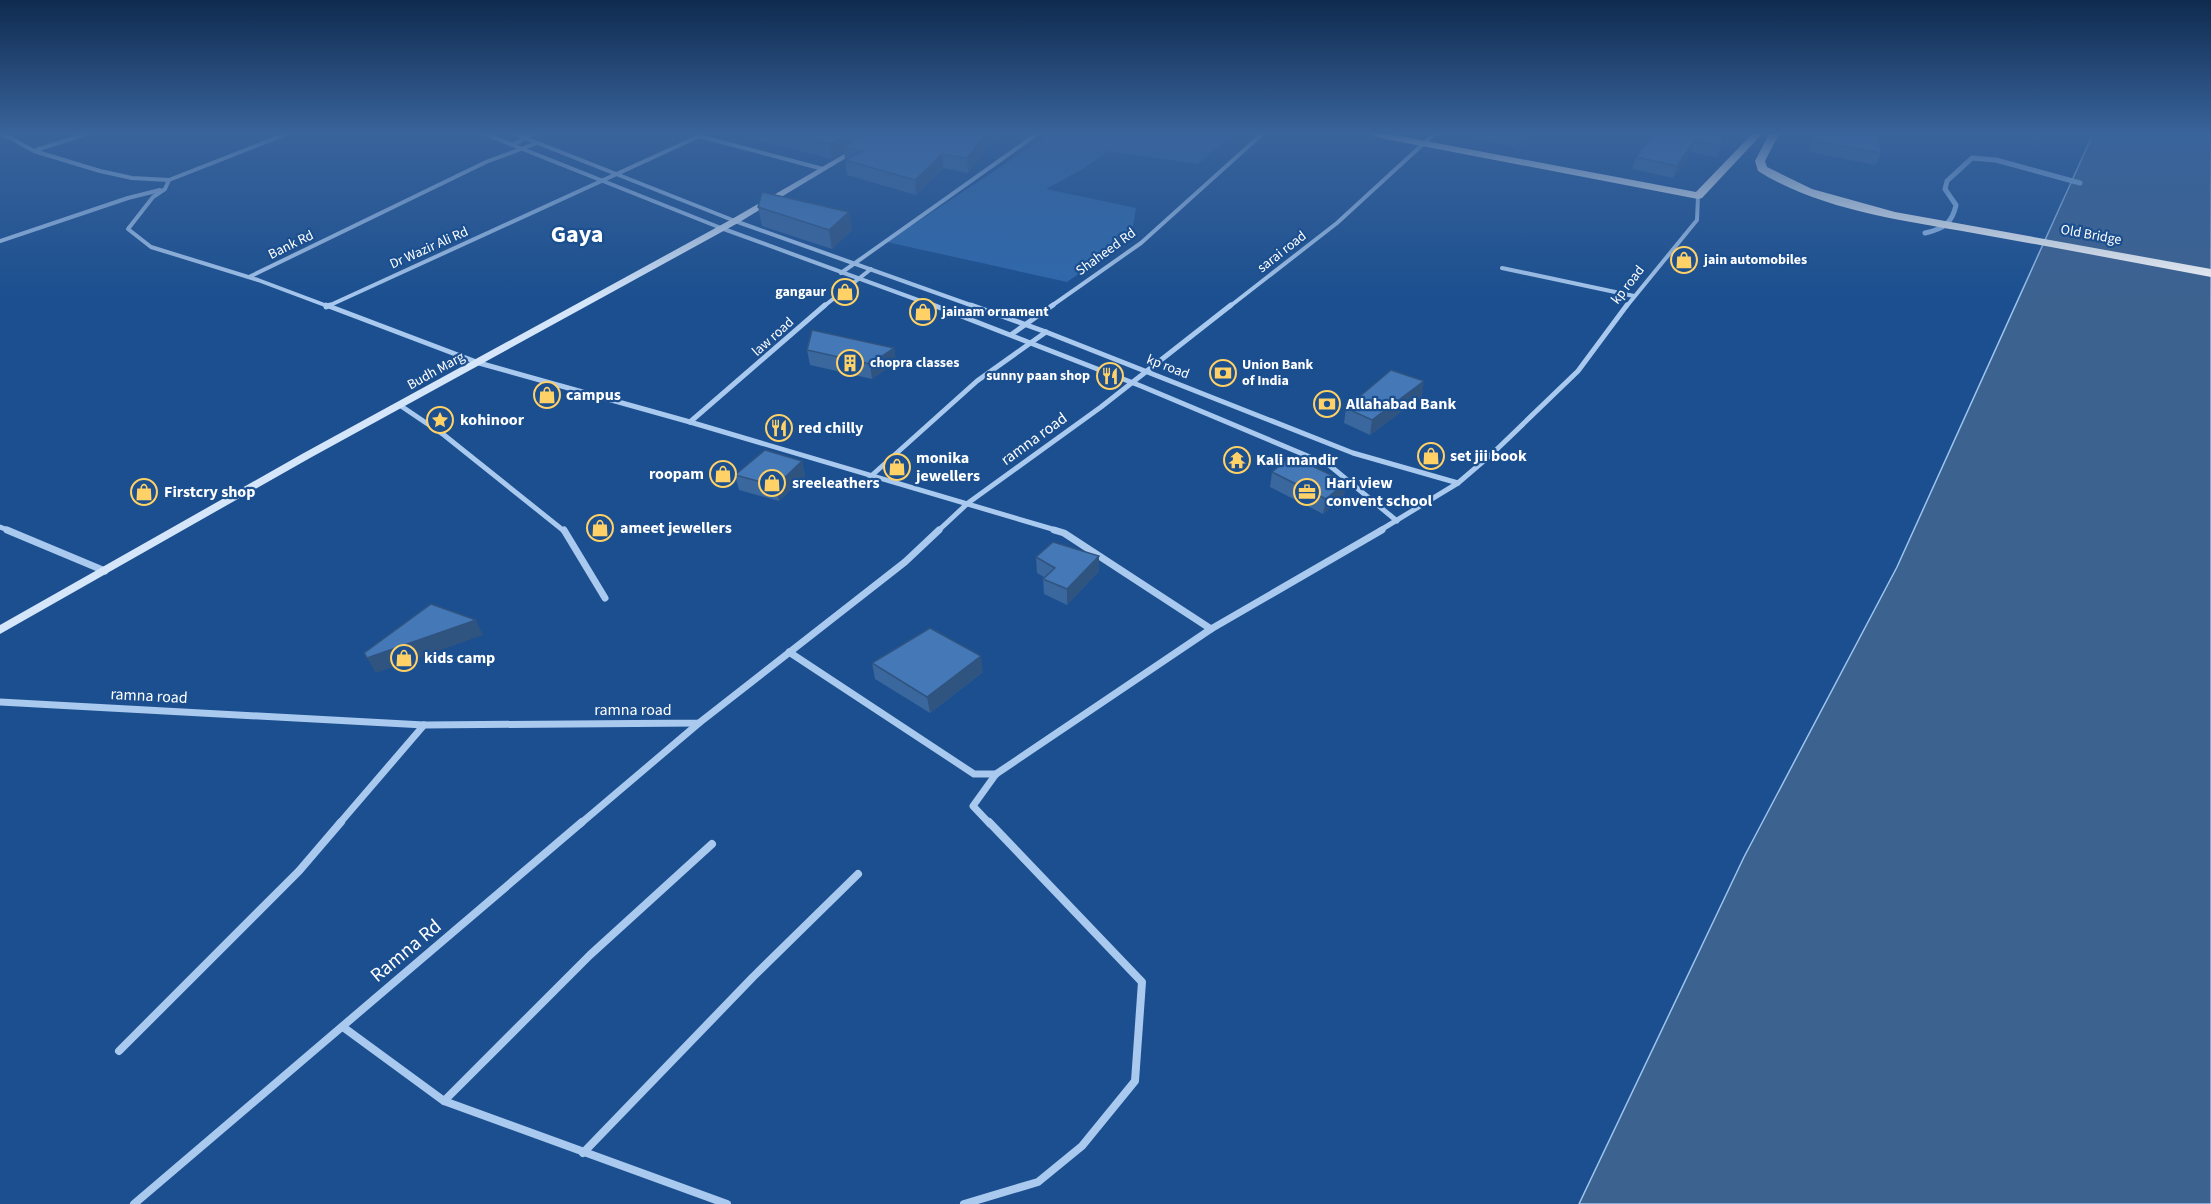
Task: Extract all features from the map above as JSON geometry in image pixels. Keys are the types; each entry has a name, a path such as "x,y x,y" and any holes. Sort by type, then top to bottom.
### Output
{"highway":[{"path":"1668,190 1698,196 1703,190"},
{"path":"1812,190 1896,210 2211,261"},
{"name":"Old Bridge","path":"1896,210 2211,273"}],"street":[{"path":"0,241 128,198 160,190"},
{"path":"163,190 153,197 128,229 152,247 249,278 479,363 690,422 1064,533 1211,629"},
{"name":"Bank Rd","path":"249,278 429,190"},
{"name":"Dr Wazir Ali Rd","path":"326,307 583,190"},
{"name":"kp road","path":"626,190 857,279 1012,334 1131,381 1329,465 1397,521"},
{"name":"kp road","path":"658,190 735,221 1046,332 1353,453 1458,483 1493,453 1578,371 1634,296 1697,220 1698,196"},
{"name":"Budh Marg","path":"0,630 306,456 479,363 787,190"},
{"path":"841,273 959,190"},
{"name":"Shaheed Rd","path":"1012,334 1141,243 1200,190"},
{"name":"sarai road","path":"1146,371 1336,223 1373,190"},
{"path":"1502,268 1634,296"},
{"name":"law road","path":"690,422 733,389 871,269"},
{"path":"870,477 904,444 1012,353 1046,332"},
{"name":"ramna road","path":"0,702 424,725 699,723 905,562 968,503 1101,407 1146,371"},
{"path":"401,406 444,435 563,529 605,598"},
{"path":"964,1204 1038,1182 1082,1146 1135,1081 1142,982 973,806 996,774 1211,629 1458,483"},
{"path":"0,527 105,571"},
{"path":"789,652 974,774 996,774"},
{"name":"Ramna Rd","path":"134,1204 699,723"},
{"path":"119,1051 299,871 424,725"},
{"path":"444,1101 590,955 711,844"},
{"path":"583,1153 688,1047 749,980 858,874"},
{"path":"343,1027 444,1101 727,1204"}],"shaded area":[{"path":"965,190 1052,190 1136,208 1133,226 1100,259 1067,282 887,242"},
{"path":"2068,190 2211,190 2211,1204 1579,1204 1744,857 1897,567"}],"building":[{"path":"762,192 849,212 829,230 758,207"},
{"path":"812,330 894,348 870,364 807,350"},
{"path":"1391,370 1424,381 1372,420 1346,408"},
{"path":"765,450 802,461 776,486 735,475"},
{"path":"1291,456 1346,482 1326,499 1272,472"},
{"path":"1053,542 1099,556 1067,589 1043,579 1055,568 1036,557"},
{"path":"431,604 476,620 367,658 364,653"},
{"path":"930,628 981,656 927,697 872,663"}],"waterway":[{"path":"1925,233 1946,225 1952,217 1956,205 1946,190"}],"place":[{"name":"jain automobiles","path":"1684,260"},
{"name":"gangaur","path":"845,292"},
{"name":"jainam ornament","path":"923,312"},
{"name":"chopra classes","path":"850,363"},
{"name":"Union Bank of India","path":"1223,373"},
{"name":"sunny paan shop","path":"1110,376"},
{"name":"campus","path":"547,395"},
{"name":"Allahabad Bank","path":"1327,404"},
{"name":"kohinoor","path":"440,420"},
{"name":"red chilly","path":"779,428"},
{"name":"set jii book","path":"1431,456"},
{"name":"Kali mandir","path":"1237,460"},
{"name":"monika jewellers","path":"897,467"},
{"name":"roopam","path":"723,474"},
{"name":"sreeleathers","path":"772,483"},
{"name":"Firstcry shop","path":"144,492"},
{"name":"Hari view convent school","path":"1307,492"},
{"name":"ameet jewellers","path":"600,528"},
{"name":"kids camp","path":"404,658"}],"district":[{"name":"Gaya","path":"577,234"}]}
